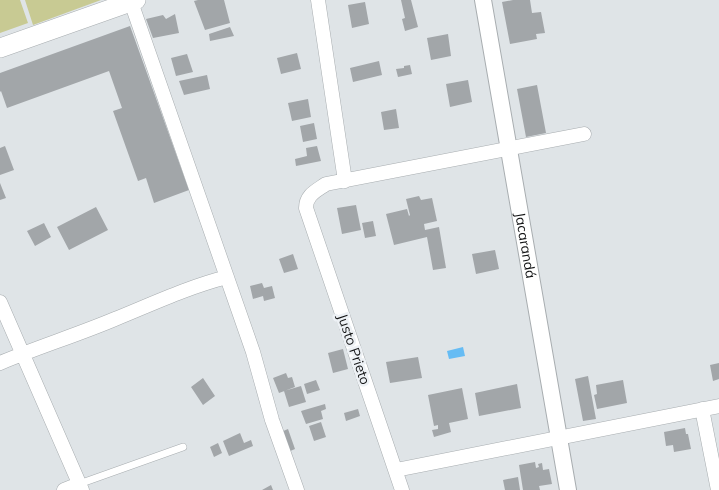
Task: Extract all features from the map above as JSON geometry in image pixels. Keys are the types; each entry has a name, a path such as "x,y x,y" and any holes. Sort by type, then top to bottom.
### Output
{"main road":[{"path":"0,48 133,1"}],"street":[{"path":"318,0 345,181 584,134"},
{"name":"Jacarandá","path":"483,0 568,490"},
{"path":"133,1 253,352 272,420 297,490"},
{"name":"Justo Prieto","path":"345,181 326,184 311,194 306,201 306,208 402,490"},
{"path":"0,363 203,283 227,277"},
{"path":"0,302 80,487 64,490"},
{"path":"396,470 719,406"},
{"path":"702,409 718,490"}],"lane":[{"path":"80,487 183,447"}],"green space":[{"path":"0,0 20,0 28,23 0,33"},
{"path":"25,0 101,0 33,25"}],"water":[{"path":"463,347 465,356 449,359 447,351"}],"building":[{"path":"224,0 230,23 205,30 194,1"},
{"path":"401,0 411,0 418,27 405,31 402,19 405,18"},
{"path":"530,0 532,13 541,12 545,33 536,34 537,39 510,44 502,2"},
{"path":"365,2 369,24 352,28 348,5"},
{"path":"175,14 179,33 153,38 146,19 163,15 166,19"},
{"path":"130,26 189,190 154,203 146,178 138,181 113,111 122,108 109,71 7,108 0,92 0,73"},
{"path":"230,27 234,36 210,41 209,34"},
{"path":"448,34 451,56 431,60 427,38"},
{"path":"297,53 301,69 281,74 277,58"},
{"path":"187,54 193,72 176,76 171,58"},
{"path":"379,61 382,75 353,82 350,68"},
{"path":"410,65 412,74 398,77 396,69"},
{"path":"207,75 210,89 184,95 179,81"},
{"path":"468,80 472,102 450,107 446,84"},
{"path":"537,85 546,133 526,137 517,89"},
{"path":"308,99 311,117 292,121 288,103"},
{"path":"396,109 399,128 384,130 381,112"},
{"path":"314,123 317,139 303,142 300,126"},
{"path":"5,146 14,170 0,175 0,148"},
{"path":"317,146 321,161 296,166 295,159 307,156 306,148"},
{"path":"0,183 6,198 0,200"},
{"path":"419,196 421,200 432,198 437,221 424,224 425,230 439,227 446,268 433,270 427,237 394,245 386,214 407,209 409,216 406,199"},
{"path":"356,205 361,230 342,234 337,208"},
{"path":"96,207 108,230 69,250 57,227"},
{"path":"373,221 376,236 365,238 362,223"},
{"path":"44,223 51,237 35,246 27,231"},
{"path":"495,250 499,269 476,274 472,254"},
{"path":"293,254 298,269 284,273 279,259"},
{"path":"262,283 264,288 272,286 275,298 264,301 263,296 253,299 250,286"},
{"path":"343,349 348,369 333,373 328,353"},
{"path":"418,357 422,378 390,383 386,362"},
{"path":"719,363 719,379 713,381 710,365"},
{"path":"286,373 288,378 292,377 295,387 279,393 273,378"},
{"path":"588,376 596,419 583,421 575,379"},
{"path":"203,378 215,396 203,405 191,387"},
{"path":"316,380 320,390 307,394 304,384"},
{"path":"623,380 627,403 597,409 594,395 597,394 596,385"},
{"path":"517,384 521,408 479,416 475,393"},
{"path":"301,386 306,402 289,407 284,391"},
{"path":"462,388 468,419 449,423 451,432 434,437 432,430 438,429 438,425 434,426 428,395"},
{"path":"325,404 326,409 321,411 323,419 306,424 301,411"},
{"path":"358,409 360,416 346,421 344,413"},
{"path":"321,422 326,437 314,441 309,426"},
{"path":"685,428 691,449 674,452 673,445 666,446 664,432"},
{"path":"288,429 295,449 288,452 281,432"},
{"path":"240,433 244,443 251,440 253,446 229,456 223,441"},
{"path":"218,443 222,453 214,457 210,447"},
{"path":"535,462 536,468 539,467 538,464 542,463 543,470 549,469 552,484 539,486 540,490 523,490 519,465"},
{"path":"518,477 520,490 505,490 503,480"},
{"path":"271,485 273,490 262,490"}]}
